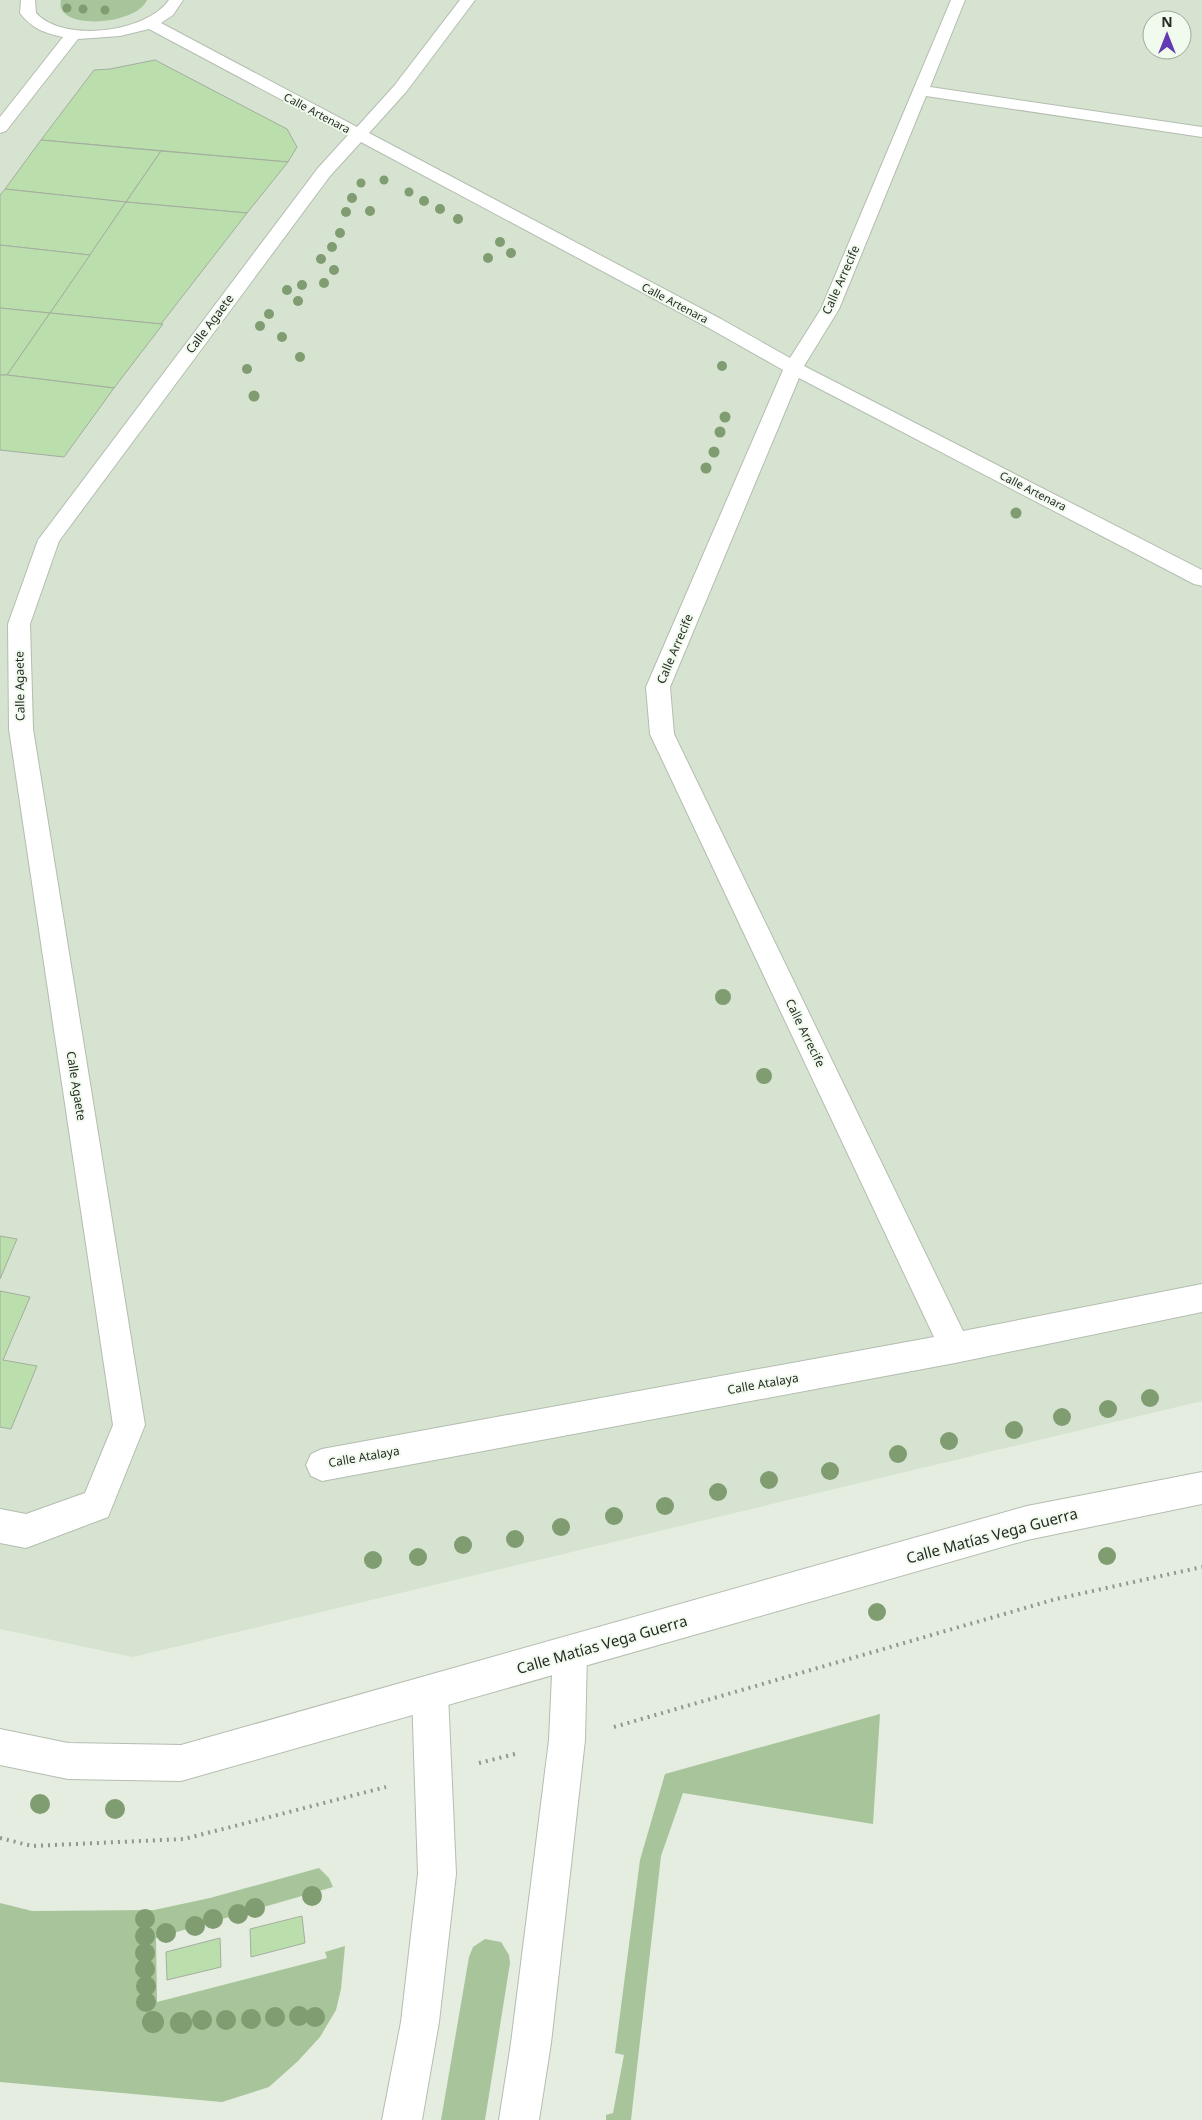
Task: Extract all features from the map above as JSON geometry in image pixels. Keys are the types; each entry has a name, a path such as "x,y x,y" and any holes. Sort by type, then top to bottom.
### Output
{"street":[{"path":"28,0 28,13 36,22 51,30 73,34 99,35 126,31 149,23 166,14 176,0"},
{"name":"Calle Agaete","path":"0,1526 26,1531 96,1505 129,1425 10,728 19,624 49,540 324,172 400,89 468,0"},
{"name":"Calle Arrecife","path":"956,1348 662,734 658,687 793,368 830,309 958,0"},
{"name":"Calle Artenara","path":"149,23 793,368 1202,579"},
{"path":"0,128 73,34"},
{"path":"920,90 1202,132"},
{"name":"Calle Atalaya","path":"322,1465 956,1348 1202,1298"},
{"name":"Calle Matías Vega Guerra","path":"0,1747 68,1761 180,1763 430,1694 1027,1523 1202,1488"},
{"path":"519,2120 532,2033 567,1740 570,1654"},
{"path":"402,2120 420,2022 437,1874 430,1694"}],"shaded area":[{"path":"0,0 1202,0 1202,1401 133,1657 0,1629"}],"green space":[{"path":"61,0 147,0 140,9 128,15 113,20 97,21 70,17 62,10"},
{"path":"880,1714 873,1824 683,1793 661,1856 631,2120 606,2120 606,2115 613,2113 624,2055 615,2053 640,1860 665,1774"},
{"path":"319,1868 329,1878 333,1887 156,1938 157,2002 327,1958 325,1952 345,1946 341,1989 336,2010 320,2037 298,2061 269,2087 222,2102 0,2082 0,1903 32,1911 154,1910 210,1898"},
{"path":"485,1939 501,1942 509,1955 510,1963 485,2120 441,2120 469,1957 473,1947"}],"building":[{"path":"155,60 287,129 297,147 288,162 41,140 94,70 110,69"},
{"path":"41,140 161,151 126,202 5,189"},
{"path":"161,151 288,162 247,213 126,202"},
{"path":"5,189 126,202 90,255 0,245 0,195"},
{"path":"126,202 247,213 161,324 50,313"},
{"path":"0,245 90,255 50,313 0,308"},
{"path":"0,308 50,313 7,375 0,375"},
{"path":"50,313 163,324 114,388 7,375"},
{"path":"0,375 114,388 64,457 0,450"},
{"path":"0,1236 17,1239 0,1279"},
{"path":"0,1291 30,1297 3,1360 37,1366 11,1429 0,1427"},
{"path":"302,1916 305,1943 251,1957 250,1929"},
{"path":"220,1938 221,1967 167,1980 166,1952"}]}
